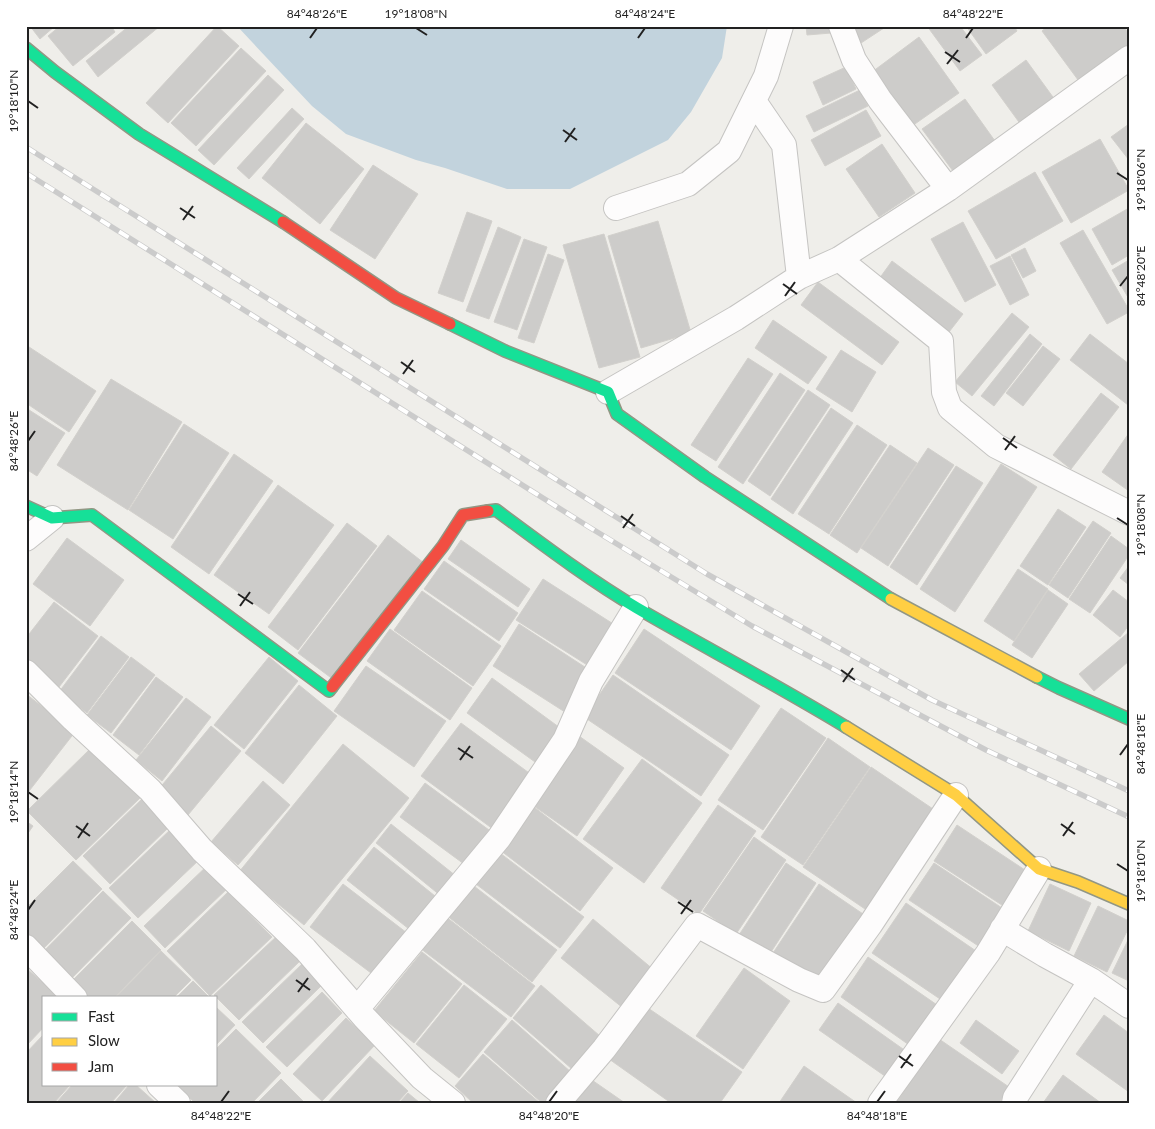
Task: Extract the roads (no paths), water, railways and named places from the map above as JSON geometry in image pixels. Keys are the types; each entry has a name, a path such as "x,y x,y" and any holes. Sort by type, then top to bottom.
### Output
{"street":[{"path":"616,208 688,184 730,151 766,76 781,26"},
{"path":"841,26 854,60 880,100 948,189"},
{"path":"26,48 55,72 139,134 274,216 396,298 505,351 608,392 617,414 705,477 896,601 1058,688 1129,719"},
{"path":"608,392 736,318 799,277 839,259 948,189 1129,58"},
{"path":"754,101 784,145 799,277"},
{"path":"839,259 941,341 944,392 950,408 996,446 1129,513"},
{"path":"26,506 52,518 92,516 329,691 442,546 463,515 496,510 559,557 636,607 790,693 956,795 1039,869 1078,882 1129,904"},
{"path":"26,539 52,518"},
{"path":"357,1009 499,838 565,740 591,681 636,607"},
{"path":"26,672 73,719 150,790 202,850 304,949 422,1078 453,1103"},
{"path":"558,1103 604,1049 697,925 799,980 822,990 870,925 956,795"},
{"path":"880,1103 988,953 1039,869"},
{"path":"1002,929 1091,980 1129,1006"},
{"path":"26,947 73,996"},
{"path":"1014,1103 1015,1098 1091,980"},
{"path":"160,1086 178,1103"}],"railway":[{"path":"26,147 707,574 932,700 1129,791"},
{"path":"26,173 589,527 752,626 986,750 1129,817"}]}
